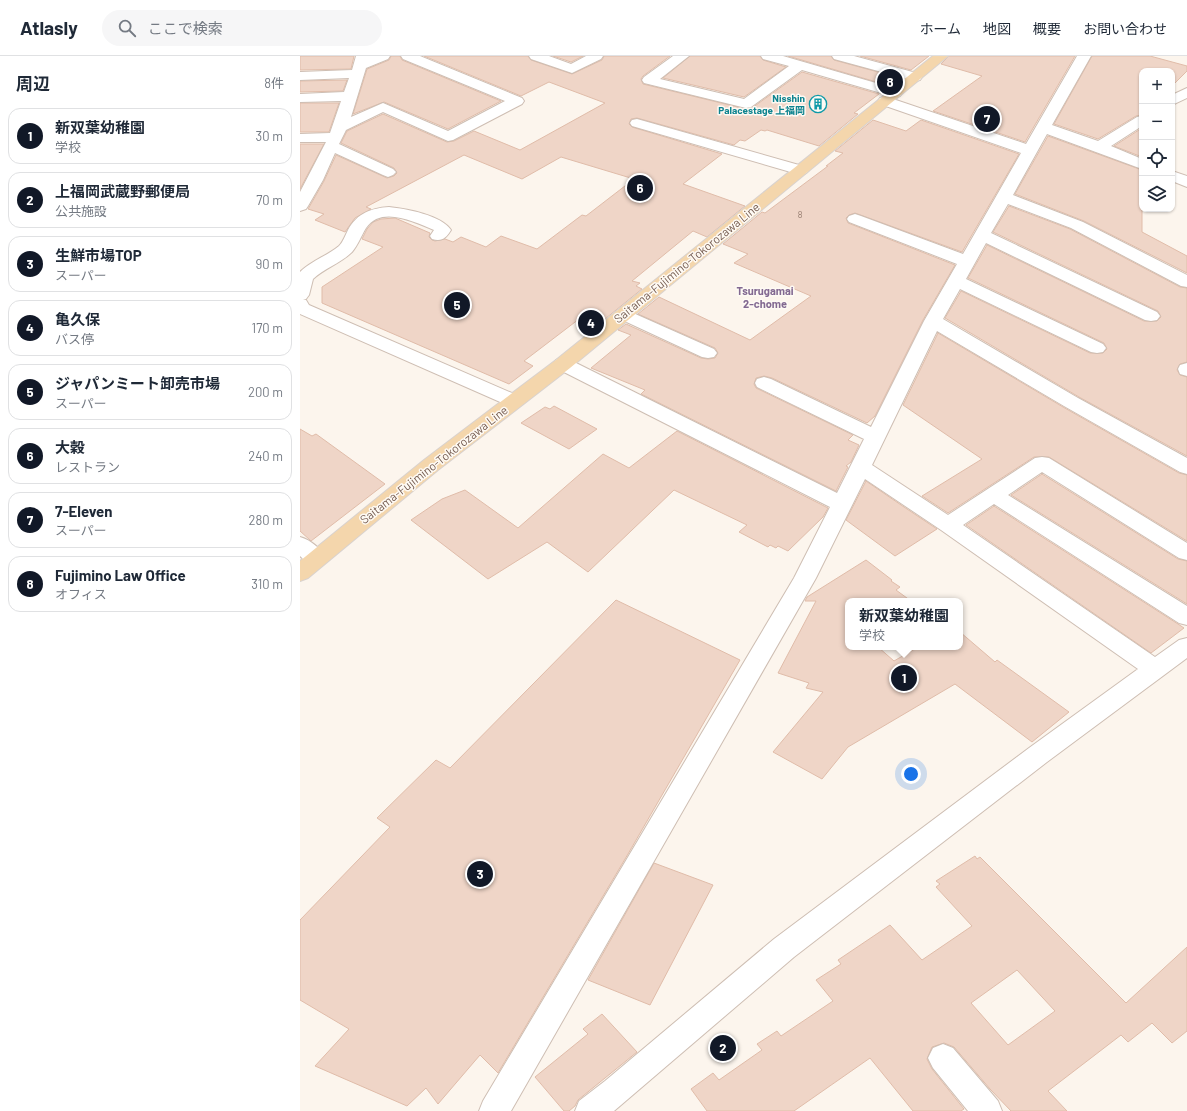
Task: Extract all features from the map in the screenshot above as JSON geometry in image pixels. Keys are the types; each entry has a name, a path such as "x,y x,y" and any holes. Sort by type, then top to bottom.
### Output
{"main road":[{"name":"Saitama-Fujimino-Tokorozawa Line","path":"308,566 431,465 563,364 941,56"}],"street":[{"path":"300,76 360,65 383,56"},
{"path":"300,138 335,137 383,107 448,137 517,101 408,56"},
{"path":"536,56 572,69 596,56"},
{"path":"682,56 649,80 746,104 800,65"},
{"path":"768,56 800,65 890,97 1031,151"},
{"path":"839,56 915,77"},
{"path":"494,1111 805,578 933,321 1045,128 1084,56"},
{"path":"300,206 335,137 360,65"},
{"path":"1175,99 1187,92"},
{"path":"300,98 349,96"},
{"path":"1099,147 1139,122"},
{"path":"637,123 801,170"},
{"path":"1045,128 1139,163"},
{"path":"335,137 388,172"},
{"path":"1175,177 1187,182"},
{"path":"1005,197 1077,225 1187,282"},
{"path":"300,295 303,282 307,275 345,250 360,224 374,215 391,212 410,215 441,227 443,230 438,236"},
{"path":"854,219 967,262"},
{"path":"983,235 1151,316"},
{"path":"956,281 1097,348"},
{"path":"300,304 302,308 514,401"},
{"path":"624,314 708,353"},
{"path":"933,321 1071,402 1187,467"},
{"path":"563,364 842,504"},
{"path":"764,383 876,437"},
{"path":"948,525 1042,463 1187,553"},
{"path":"861,467 948,525 1155,669"},
{"path":"994,495 1187,617"},
{"path":"300,544 308,566"},
{"path":"590,1111 616,1091 784,948 1038,755 1187,646"},
{"path":"943,1058 988,1111"}],"building":[{"path":"300,56 354,56 351,69 300,70"},
{"path":"391,56 400,56 402,60 501,101 448,129 384,102 353,114 367,69 389,60"},
{"path":"424,56 528,56 531,60 572,74 602,60 604,56 670,56 643,76 641,79 643,84 746,109 752,108 802,72 879,94 854,113 858,114 819,146 767,130 761,130 745,141 740,140 734,145 637,118 631,119 629,124 632,127 722,154 683,184 745,206 707,237 693,231 632,281 640,283 636,286 642,289 600,323 583,316 524,361 533,366 509,384 322,303 322,287 383,247 362,239 367,229 373,222 381,219 395,218 430,233 429,237 435,241 445,239 453,242 461,237 486,247 501,236 537,249 582,215 586,216 634,179 561,157 522,179 464,155 366,207 371,209 355,218 345,232 315,220 324,214 308,209 324,181 336,155 387,178 394,176 397,173 394,168 341,143 347,131 383,114 447,142 454,141 474,131 520,150 605,103 549,82 521,96"},
{"path":"553,56 583,56 571,62"},
{"path":"690,56 760,56 763,60 786,67 744,97 663,78"},
{"path":"788,56 831,56 834,60 900,78 890,86"},
{"path":"860,56 929,56 911,70"},
{"path":"949,56 1075,56 1025,142 933,111 982,76 941,64"},
{"path":"1092,56 1150,56 1187,66 1187,71 1175,83 1175,68 1139,68 1139,116 1098,139 1054,124"},
{"path":"347,80 343,91 300,92 300,81"},
{"path":"300,103 339,103 329,132 300,132"},
{"path":"873,120 906,131 921,120 1019,154 962,252 855,213 846,218 848,223 955,265 923,320 875,416 867,423 772,378 764,376 756,378 754,384 756,388 853,435 848,440 859,445 851,462 846,466 848,467 836,491 641,394 645,390 591,368 631,335 618,330 626,324 701,358 715,358 718,353 715,348 638,314 659,297 750,340 811,296 734,263 748,254 723,244 762,212 765,213 828,166 826,166 843,153 835,151"},
{"path":"1139,130 1139,156 1114,146"},
{"path":"1048,136 1139,169 1139,212 1142,212 1142,232 1187,256 1187,273 1084,221 1015,194"},
{"path":"300,144 324,144 300,189"},
{"path":"1009,206 1070,229 1180,287 1187,288 1187,362 1180,364 1177,370 1180,375 1187,377 1187,456 1079,397 945,318 961,291 1090,353 1103,353 1107,349 1104,343 968,278 987,245 1144,321 1157,321 1161,317 1158,311 993,232"},
{"path":"938,333 1063,407 1179,473 1187,475 1187,541 1049,457 1034,457 948,513 922,496 982,459 903,405"},
{"path":"554,406 597,429 569,449 521,423 545,407 550,409"},
{"path":"300,429 312,436 316,434 385,484 311,541 300,531"},
{"path":"677,431 828,508 823,517 788,551 778,546 776,548 770,545 768,547 739,532 747,525 674,490 588,572 547,542 488,579 411,520 442,499 465,490 518,528 603,454 629,468"},
{"path":"1042,474 1178,559 1187,561 1187,604 1011,495"},
{"path":"866,481 937,529 895,556 846,520"},
{"path":"994,506 1184,628 1151,653 966,525"},
{"path":"866,560 900,587 896,590 907,598 845,598 845,650 881,650 894,661 913,650 963,650 963,635 995,662 997,660 1069,712 1032,742 955,684 848,747 822,779 773,752 823,692 806,688 809,683 778,673 816,601 805,601 807,597"},
{"path":"616,600 740,660 628,854 498,1073 480,1055 438,1104 426,1088 407,1106 315,1066 349,1029 300,1000 300,920 390,827 377,818 436,760 450,768"},
{"path":"975,856 977,859 980,857 1126,1003 1187,947 1187,1031 1172,1043 1152,1023 1128,1042 1121,1035 1048,1091 1067,1111 1011,1111 954,1047 944,1043 932,1047 927,1059 932,1069 964,1109 961,1111 913,1111 870,1058 794,1111 707,1111 691,1089 713,1073 719,1080 762,1050 757,1044 777,1031 781,1036 833,1001 816,980 841,964 838,960 890,925 922,960 972,926 936,887 940,884 936,881","holes":["1017,970 1055,1011 1008,1045 971,1003"]},
{"path":"654,863 713,885 650,1005 588,980"},
{"path":"602,1014 637,1052 578,1100 575,1106 569,1111 564,1111 535,1077 588,1034 583,1029"}],"place":[{"name":"Fujimino Law Office","path":"890,82"},
{"name":"Nisshin Palacestage 上福岡","path":"818,104"},
{"name":"7-Eleven","path":"987,119"},
{"name":"大穀","path":"640,188"},
{"name":"ジャパンミート卸売市場","path":"457,305"},
{"name":"亀久保","path":"591,323"},
{"name":"新双葉幼稚園","path":"904,678"},
{"name":"生鮮市場TOP","path":"480,874"},
{"name":"上福岡武蔵野郵便局","path":"723,1048"}],"district":[{"name":"Tsurugamai 2-chome","path":"765,297"}]}
